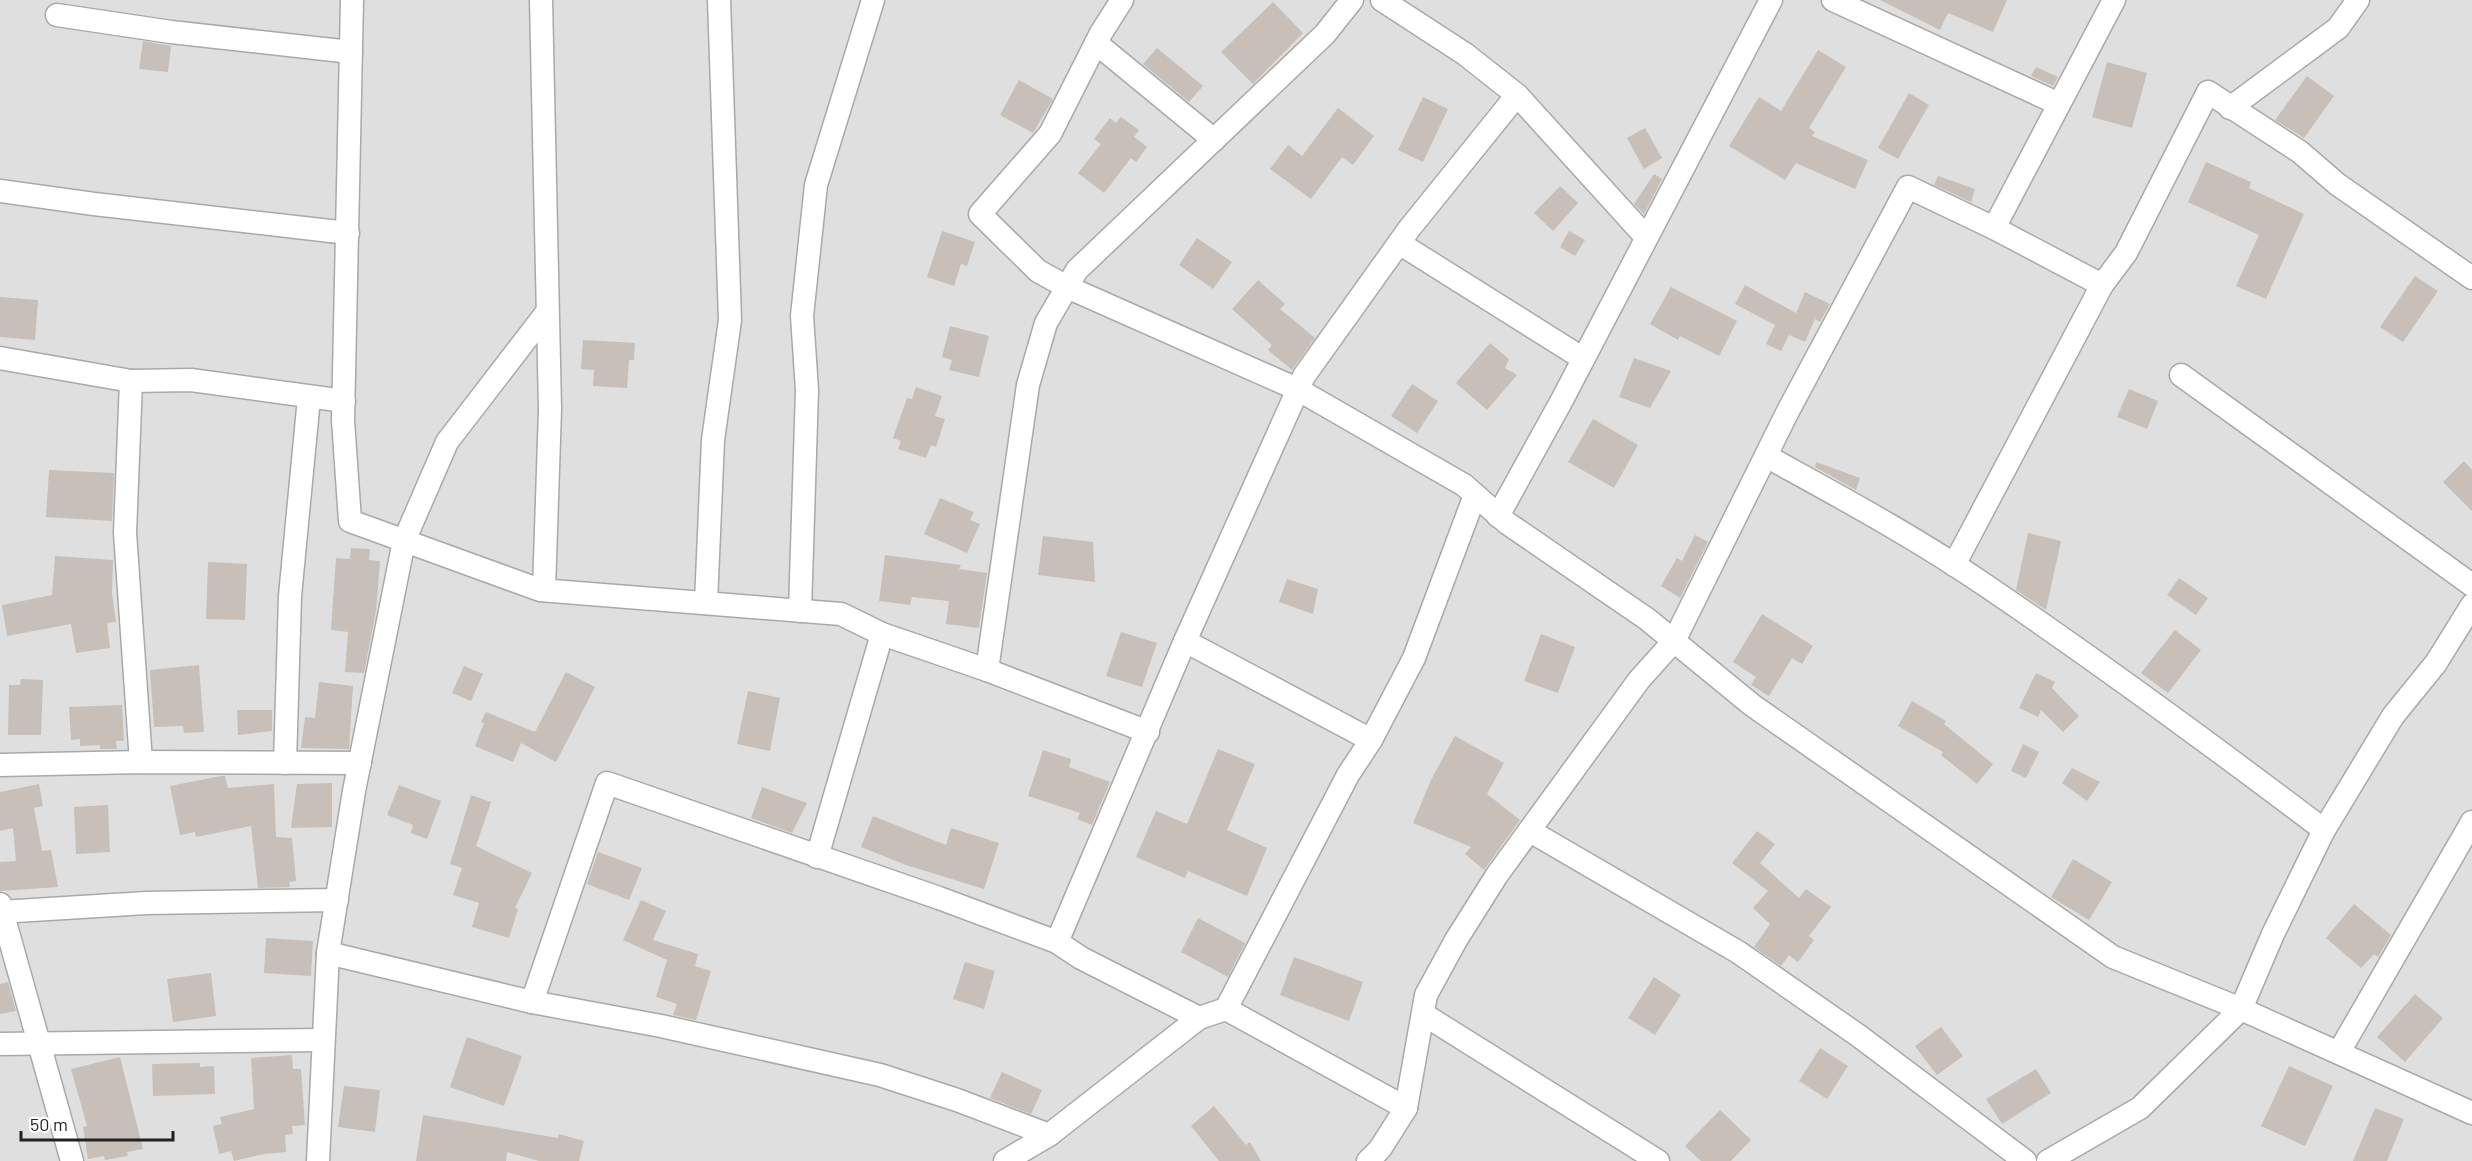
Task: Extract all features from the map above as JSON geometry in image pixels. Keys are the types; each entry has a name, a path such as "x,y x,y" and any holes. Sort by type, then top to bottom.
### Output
{"street":[{"path":"352,0 344,401 350,521 544,590 841,614 882,634 987,670 1148,732"},
{"path":"541,0 550,409 544,590"},
{"path":"706,603 713,440 729,320 719,0"},
{"path":"800,611 807,390 802,316 816,185 873,0"},
{"path":"1122,0 1096,43 1050,134 980,214 1038,271 1067,287 1298,389 1464,485 1498,516 1647,619 1752,705 2113,957 2241,1009 2472,1113"},
{"path":"987,670 1028,385 1046,323 1077,270 1325,34 1352,0"},
{"path":"1382,0 1465,54 1517,95 1646,237"},
{"path":"1498,516 1562,400 1771,0"},
{"path":"1833,0 2059,104"},
{"path":"1994,228 2114,0"},
{"path":"2230,108 2338,28 2358,0"},
{"path":"57,15 171,32 351,52"},
{"path":"1096,43 1214,140"},
{"path":"1954,565 2102,285 2126,252 2208,92 2300,152 2337,184 2472,278"},
{"path":"1057,942 1185,641 1304,376 1399,243 1477,142 1517,95"},
{"path":"1368,1161 1380,1149 1406,1108 1426,995 1456,940 1530,831 1639,680 1674,642 1766,456 1908,187 1994,228 2102,285"},
{"path":"0,190 94,204 348,232"},
{"path":"1399,243 1582,358"},
{"path":"318,1161 328,953 360,763 404,541 447,442 547,312"},
{"path":"0,358 131,381 191,380 344,401"},
{"path":"2181,375 2472,585"},
{"path":"131,381 124,533 141,762"},
{"path":"285,763 290,596 309,398"},
{"path":"1766,456 1881,520 1954,565 2224,754 2324,830"},
{"path":"1005,1161 1049,1135 1199,1018 1226,1009 1348,775 1371,740 1414,658 1475,495"},
{"path":"2048,1161 2140,1108 2241,1009 2273,933 2324,830 2393,717 2436,663 2472,605"},
{"path":"817,857 882,634"},
{"path":"1185,641 1371,740"},
{"path":"0,765 141,762 360,763"},
{"path":"532,1002 607,783 939,898 1057,942 1081,958 1199,1018"},
{"path":"2339,1052 2472,822"},
{"path":"1530,831 1738,952 1859,1036 2025,1161"},
{"path":"72,1161 1,909 146,903 337,900"},
{"path":"328,953 532,1002 661,1026 879,1075 957,1100 1049,1135"},
{"path":"1226,1009 1406,1108"},
{"path":"1423,1014 1658,1161"},
{"path":"0,1044 323,1040"}],"shaded area":[{"path":"0,0 2472,0 2472,1161 0,1161"}],"building":[{"path":"1880,0 2007,0 1993,32 1948,13 1940,30"},
{"path":"1273,2 1303,33 1253,84 1221,52"},
{"path":"143,41 171,46 168,72 139,69"},
{"path":"1157,48 1203,86 1189,102 1143,64"},
{"path":"1818,50 1846,67 1809,128 1815,132 1812,136 1868,160 1855,189 1796,163 1785,180 1729,146 1759,97 1781,111"},
{"path":"2107,62 2147,73 2132,128 2092,117"},
{"path":"2036,67 2058,77 2053,86 2031,76"},
{"path":"2307,76 2334,96 2304,138 2275,120"},
{"path":"1019,80 1053,99 1033,133 1000,115"},
{"path":"1909,93 1929,105 1898,159 1878,148"},
{"path":"1423,97 1448,109 1423,162 1398,150"},
{"path":"1338,108 1374,136 1353,165 1342,157 1311,199 1270,169 1288,145 1302,156"},
{"path":"1121,117 1139,130 1134,137 1147,147 1136,162 1131,158 1104,193 1078,173 1101,144 1094,139 1110,118 1116,123"},
{"path":"1645,128 1662,158 1644,169 1627,138"},
{"path":"2206,162 2251,182 2249,188 2304,214 2266,299 2236,286 2259,235 2188,202"},
{"path":"1654,174 1662,179 1644,214 1634,204"},
{"path":"1938,176 1975,189 1971,202 1934,185"},
{"path":"1560,186 1578,203 1553,231 1534,213"},
{"path":"942,231 975,242 967,266 961,264 954,286 927,277"},
{"path":"1569,231 1585,240 1575,256 1560,247"},
{"path":"1197,238 1232,262 1213,289 1179,265"},
{"path":"2415,276 2438,291 2403,342 2380,327"},
{"path":"1258,280 1285,304 1280,309 1315,338 1292,370 1268,350 1272,345 1232,309"},
{"path":"1745,285 1796,313 1805,292 1830,304 1820,322 1815,319 1805,342 1789,335 1781,351 1766,344 1775,325 1735,304"},
{"path":"1671,287 1737,321 1719,356 1680,336 1678,340 1650,324"},
{"path":"0,297 38,300 35,340 0,337"},
{"path":"950,326 989,336 979,377 949,370 952,360 942,357"},
{"path":"583,340 635,343 634,360 629,360 627,388 593,386 594,370 581,369"},
{"path":"1490,343 1509,359 1505,368 1517,375 1487,410 1456,383"},
{"path":"1634,358 1671,371 1650,408 1619,397"},
{"path":"1412,384 1438,401 1417,433 1391,416"},
{"path":"916,387 942,396 935,416 945,419 936,447 931,445 926,458 898,449 901,441 893,438 907,398 912,399"},
{"path":"2129,389 2158,401 2147,429 2117,417"},
{"path":"1593,419 1638,445 1614,488 1568,462"},
{"path":"2464,461 2472,470 2472,511 2443,482"},
{"path":"1816,462 1860,478 1856,490 1815,467"},
{"path":"49,470 114,473 112,521 46,517"},
{"path":"940,498 974,512 970,520 980,524 967,553 924,534"},
{"path":"2028,533 2061,541 2046,610 2016,590"},
{"path":"1695,535 1708,542 1680,598 1661,586 1677,558 1682,561"},
{"path":"1043,536 1093,542 1095,582 1038,575"},
{"path":"351,548 370,549 369,560 380,561 376,611 364,673 345,672 348,632 331,630 336,558 350,559"},
{"path":"885,555 961,565 959,569 987,573 979,628 946,624 949,601 912,597 910,605 879,601"},
{"path":"55,556 113,560 112,593 116,622 107,623 110,648 76,653 71,624 7,636 2,605 52,595"},
{"path":"208,562 247,564 245,620 206,619"},
{"path":"2179,578 2208,598 2196,615 2167,595"},
{"path":"1287,579 1318,589 1313,614 1279,602"},
{"path":"1762,614 1813,646 1802,664 1792,658 1769,696 1751,685 1756,677 1733,662"},
{"path":"2175,630 2201,650 2168,693 2141,673"},
{"path":"1121,632 1157,643 1142,687 1106,676"},
{"path":"1541,634 1575,647 1558,693 1524,681"},
{"path":"199,665 204,732 184,733 183,726 154,727 150,670"},
{"path":"464,666 483,674 471,701 452,693"},
{"path":"566,672 595,687 556,762 521,743 513,762 475,746 486,712 535,732"},
{"path":"2036,673 2055,682 2052,688 2079,716 2063,732 2041,710 2038,717 2019,708"},
{"path":"21,679 43,680 41,735 8,735 9,685 20,685"},
{"path":"319,682 353,686 349,749 301,748 305,717 315,718"},
{"path":"748,691 780,698 770,751 737,744"},
{"path":"1912,701 1946,721 1944,724 1993,764 1977,784 1941,755 1943,752 1898,726"},
{"path":"122,705 124,741 116,741 117,749 100,749 100,745 80,746 80,739 71,740 69,707"},
{"path":"237,710 272,710 272,731 238,735"},
{"path":"1455,736 1504,763 1487,794 1520,820 1484,870 1465,854 1471,847 1413,823 1431,780"},
{"path":"2023,744 2039,752 2026,778 2011,771"},
{"path":"1218,749 1255,764 1227,830 1267,848 1247,896 1188,871 1185,878 1136,857 1156,811 1187,824"},
{"path":"1043,750 1071,759 1069,767 1110,782 1092,825 1077,819 1080,813 1028,796"},
{"path":"2072,768 2100,782 2087,801 2062,783"},
{"path":"225,776 228,788 274,784 276,837 292,838 296,881 289,882 290,887 258,888 251,826 196,837 195,832 180,835 170,786"},
{"path":"332,783 332,827 291,828 297,784"},
{"path":"39,784 43,806 34,808 42,851 51,850 58,887 0,891 0,862 16,861 13,828 0,831 0,792"},
{"path":"399,785 441,801 427,839 411,833 413,825 387,815"},
{"path":"762,787 807,803 792,833 751,818"},
{"path":"471,795 491,802 476,846 532,873 515,908 518,909 509,938 472,927 479,903 453,895 462,868 450,864"},
{"path":"108,805 110,852 76,854 74,807"},
{"path":"873,816 946,845 951,828 999,843 984,889 906,865 861,847"},
{"path":"1757,831 1775,844 1760,863 1799,898 1806,889 1831,907 1809,936 1814,940 1798,962 1789,955 1781,966 1754,947 1770,924 1753,908 1768,891 1732,863"},
{"path":"598,852 642,868 629,900 587,884"},
{"path":"2073,859 2112,882 2089,920 2051,897"},
{"path":"641,900 666,911 653,940 698,954 695,966 711,971 696,1020 673,1015 677,1004 656,997 667,960 623,940"},
{"path":"2354,904 2391,935 2378,957 2374,954 2361,968 2326,938"},
{"path":"1198,918 1245,943 1228,977 1181,952"},
{"path":"266,938 313,941 311,976 264,973"},
{"path":"1294,957 1363,982 1349,1021 1280,995"},
{"path":"965,962 995,971 984,1009 953,999"},
{"path":"211,973 216,1016 173,1022 167,979"},
{"path":"1654,977 1681,995 1655,1035 1628,1018"},
{"path":"8,982 16,1011 0,1014 0,984"},
{"path":"2415,994 2443,1018 2405,1062 2377,1037"},
{"path":"1941,1027 1963,1056 1937,1075 1915,1046"},
{"path":"467,1037 522,1056 504,1106 450,1087"},
{"path":"1820,1048 1848,1066 1827,1099 1799,1081"},
{"path":"292,1055 293,1069 301,1069 305,1125 292,1126 293,1134 285,1135 286,1152 234,1161 231,1151 219,1154 213,1126 222,1124 220,1117 254,1109 251,1058"},
{"path":"120,1057 143,1149 127,1152 128,1156 105,1160 104,1156 88,1159 83,1127 87,1126 71,1069"},
{"path":"200,1063 200,1067 214,1066 215,1094 153,1096 152,1064"},
{"path":"2289,1066 2333,1086 2305,1146 2261,1126"},
{"path":"2036,1069 2051,1093 2002,1124 1986,1099"},
{"path":"1002,1072 1042,1090 1031,1114 990,1098"},
{"path":"344,1086 380,1090 375,1132 338,1127"},
{"path":"1214,1106 1246,1145 1250,1142 1261,1161 1219,1161 1191,1126"},
{"path":"2375,1108 2404,1119 2387,1161 2353,1161"},
{"path":"1720,1110 1751,1140 1731,1161 1701,1161 1685,1146"},
{"path":"423,1115 558,1138 559,1134 584,1141 579,1161 539,1161 507,1152 506,1161 416,1161"}]}
